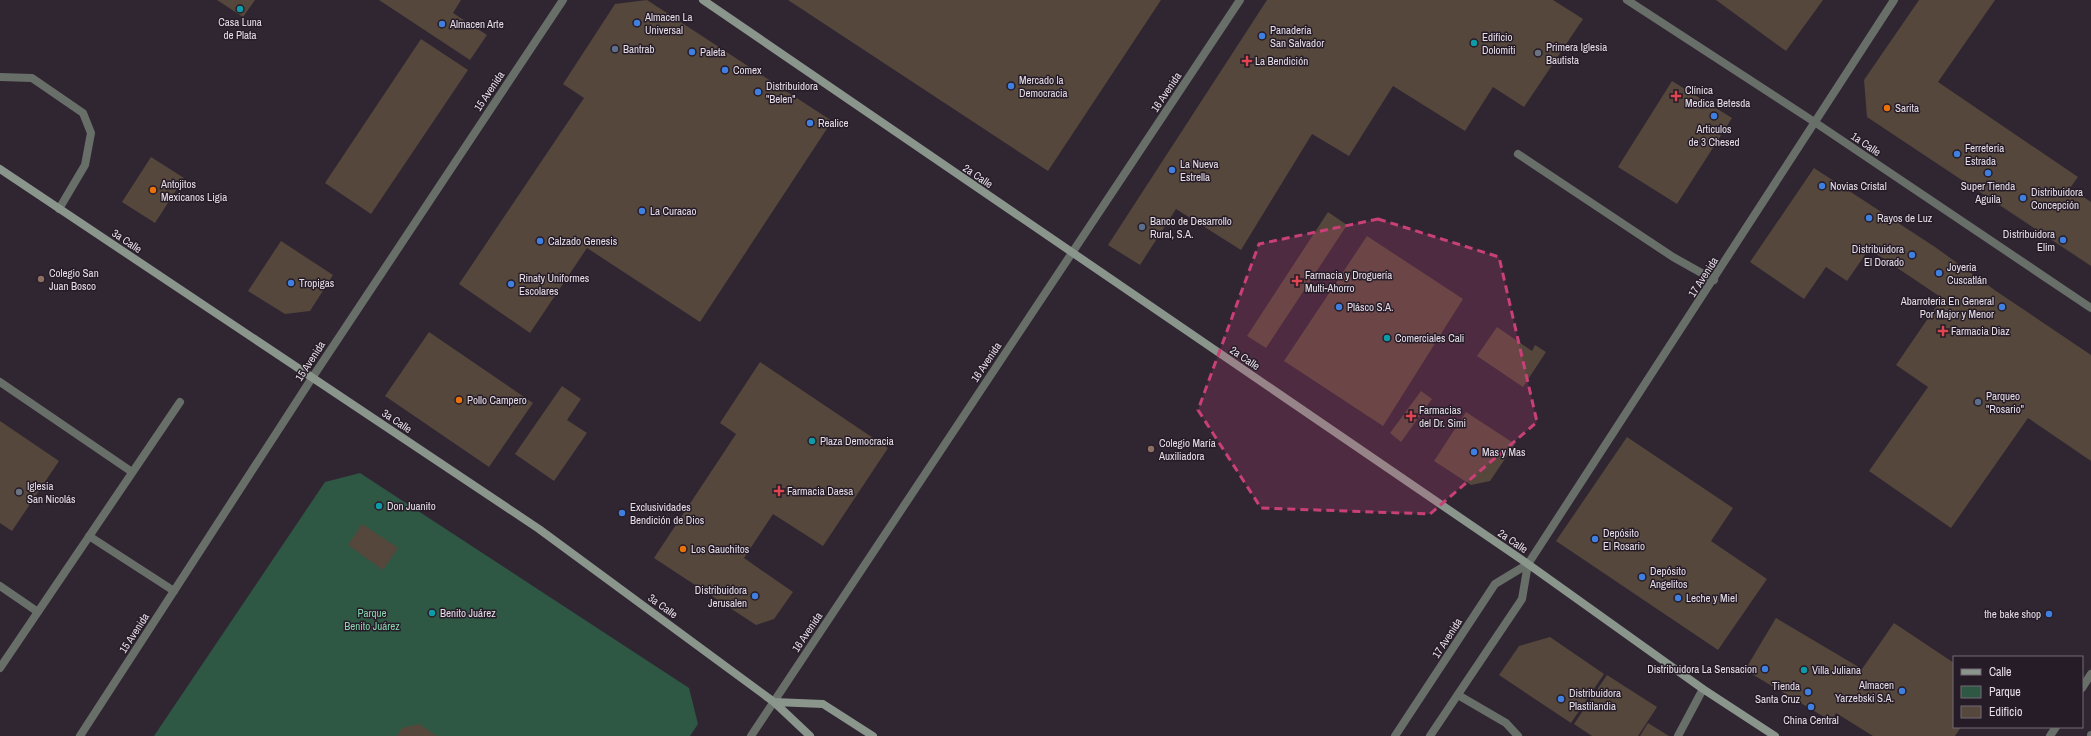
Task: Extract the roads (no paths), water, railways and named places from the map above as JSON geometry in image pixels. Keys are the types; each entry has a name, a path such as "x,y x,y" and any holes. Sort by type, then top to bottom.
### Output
{"street":[{"name":"15 Avenida","path":"80,736 312,378 562,0"},
{"name":"2a Calle","path":"703,0 1528,564 1703,689 1774,736"},
{"name":"16 Avenida","path":"751,736 1240,0"},
{"name":"1a Calle","path":"1627,0 1816,123 2091,308"},
{"name":"17 Avenida","path":"1430,736 1522,599 1528,564 1816,123 1894,0"},
{"path":"0,77 32,78 83,113 91,134 85,165 59,208"},
{"path":"1518,154 1673,257 1714,280"},
{"name":"3a Calle","path":"0,170 540,529 774,702 810,736"},
{"path":"0,382 132,472"},
{"path":"0,668 180,402"},
{"path":"89,536 174,592"},
{"name":"17 Avenida","path":"1395,736 1495,584 1528,564"},
{"path":"0,586 38,612"},
{"path":"2083,686 2091,674"},
{"path":"1678,736 1703,689"},
{"path":"1458,695 1506,724 1518,736"},
{"path":"774,702 823,704 873,736"}],"place":[{"name":"Casa Luna de Plata","path":"240,9"},
{"name":"Almacen La Universal","path":"637,23"},
{"name":"Almacen Arte","path":"442,24"},
{"name":"Panadería San Salvador","path":"1262,36"},
{"name":"Edificio Dolomiti","path":"1474,43"},
{"name":"Bantrab","path":"615,49"},
{"name":"Paleta","path":"692,52"},
{"name":"Primera Iglesia Bautista","path":"1538,53"},
{"name":"La Bendición","path":"1247,61"},
{"name":"Comex","path":"725,70"},
{"name":"Mercado la Democracia","path":"1011,86"},
{"name":"Distribuidora \"Belen\"","path":"758,92"},
{"name":"Clínica Medica Betesda","path":"1676,96"},
{"name":"Sarita","path":"1887,108"},
{"name":"Articulos de 3 Chesed","path":"1714,116"},
{"name":"Realice","path":"810,123"},
{"name":"Ferretería Estrada","path":"1957,154"},
{"name":"La Nueva Estrella","path":"1172,170"},
{"name":"Super Tienda Aguila","path":"1988,173"},
{"name":"Novias Cristal","path":"1822,186"},
{"name":"Antojitos Mexicanos Ligia","path":"153,190"},
{"name":"Distribuidora Concepción","path":"2023,198"},
{"name":"La Curacao","path":"642,211"},
{"name":"Rayos de Luz","path":"1869,218"},
{"name":"Banco de Desarrollo Rural, S.A.","path":"1142,227"},
{"name":"Distribuidora Elim","path":"2063,240"},
{"name":"Calzado Genesis","path":"540,241"},
{"name":"Distribuidora El Dorado","path":"1912,255"},
{"name":"Joyeria Cuscatlán","path":"1939,273"},
{"name":"Colegio San Juan Bosco","path":"41,279"},
{"name":"Farmacia y Droguería Multi-Ahorro","path":"1297,281"},
{"name":"Tropigas","path":"291,283"},
{"name":"Rinaty Uniformes Escolares","path":"511,284"},
{"name":"Plásco S.A.","path":"1339,307"},
{"name":"Abarroteria En General Por Major y Menor","path":"2002,307"},
{"name":"Farmacia Diaz","path":"1943,331"},
{"name":"Comerciales Cali","path":"1387,338"},
{"name":"Pollo Campero","path":"459,400"},
{"name":"Parqueo \"Rosario\"","path":"1978,402"},
{"name":"Farmacias del Dr. Simi","path":"1411,416"},
{"name":"Plaza Democracia","path":"812,441"},
{"name":"Colegio María Auxiliadora","path":"1151,449"},
{"name":"Mas y Mas","path":"1474,452"},
{"name":"Farmacia Daesa","path":"779,491"},
{"name":"Iglesia San Nicolás","path":"19,492"},
{"name":"Don Juanito","path":"379,506"},
{"name":"Exclusividades Bendición de Dios","path":"622,513"},
{"name":"Depósito El Rosario","path":"1595,539"},
{"name":"Los Gauchitos","path":"683,549"},
{"name":"Depósito Angelitos","path":"1642,577"},
{"name":"Distribuidora Jerusalen","path":"755,596"},
{"name":"Leche y Miel","path":"1678,598"},
{"name":"Benito Juárez","path":"432,613"},
{"name":"the bake shop","path":"2049,614"},
{"name":"Distribuidora La Sensacion","path":"1765,669"},
{"name":"Villa Juliana","path":"1804,670"},
{"name":"Almacen Yarzebski S.A.","path":"1902,691"},
{"name":"Tienda Santa Cruz","path":"1808,692"},
{"name":"Distribuidora Plastilandia","path":"1561,699"},
{"name":"China Central","path":"1811,707"}],"park label":[{"name":"Parque Benito Juárez","path":"372,619"}]}
